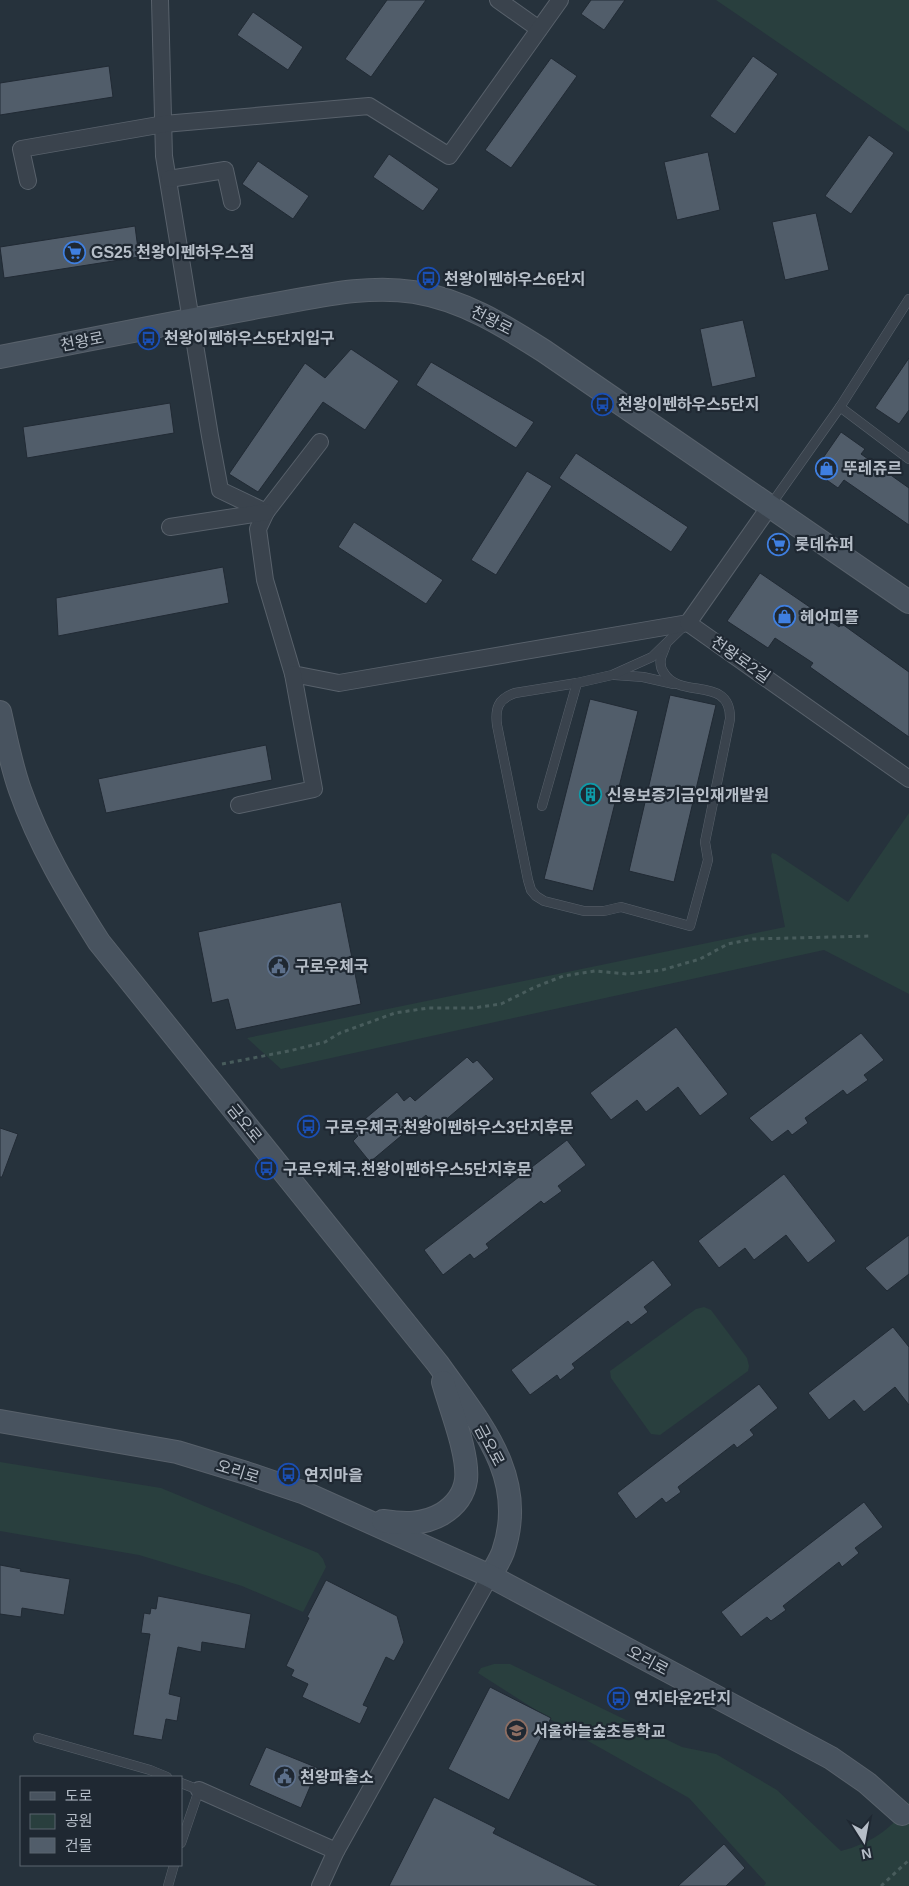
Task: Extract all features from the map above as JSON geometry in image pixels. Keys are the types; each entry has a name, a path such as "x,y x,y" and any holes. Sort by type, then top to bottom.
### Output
{"main road":[{"name":"천왕로","path":"0,357 192,319 348,292 374,290 414,292 449,300 478,312 522,336 909,602"},
{"name":"금오로","path":"0,712 19,788 33,825 51,863 99,942 438,1364 494,1446 503,1465 509,1488 510,1511 508,1535 502,1554 490,1576"},
{"path":"364,1519 404,1524 421,1522 435,1518 451,1509 462,1494 466,1480 465,1465 438,1364"},
{"name":"오리로","path":"0,1421 176,1452 263,1478 364,1519 490,1576 831,1758 867,1783 902,1814"}],"street":[{"path":"160,0 164,156 220,490 266,512"},
{"path":"498,0 539,30"},
{"path":"28,181 21,149 164,124 369,106 448,156 560,0"},
{"path":"169,179 225,170 232,202"},
{"path":"240,805 314,789 293,674 265,580 258,529 266,512 320,442"},
{"path":"293,674 339,683 688,622 770,506"},
{"path":"170,527 266,512"},
{"name":"천왕로2길","path":"688,622 909,778"},
{"path":"320,1886 336,1851 490,1576"},
{"path":"199,1790 336,1851"}],"lane":[{"path":"770,506 840,407 909,299"},
{"path":"840,407 909,459"},
{"path":"612,675 643,677 709,691 719,694 728,705 730,719 705,842 708,860 690,926 621,907 604,911 584,911 544,901 536,896 531,890 528,880 496,716 499,702 506,696 612,675 652,657 688,622"},
{"path":"666,644 660,660 661,668 672,682 679,685"},
{"path":"542,806 577,683"},
{"path":"38,1738 164,1776"},
{"path":"182,1783 199,1790 182,1840"},
{"path":"168,1886 174,1866"}],"path":[{"path":"202,1068 325,1042 340,1033 394,1013 428,1008 473,1008 501,1004 563,976 595,971 627,974 662,970 700,959 728,944 753,939 872,936"},
{"path":"881,1886 909,1860"}],"green space":[{"path":"716,0 909,0 909,132"},
{"path":"909,813 909,994 824,950 281,1069 247,1038 785,927 771,856 772,853 848,902"},
{"path":"704,1307 711,1310 747,1358 748,1371 660,1435 651,1434 611,1378 610,1371 696,1309"},
{"path":"0,1462 161,1488 318,1553 326,1567 303,1612 242,1586 139,1555 0,1531"},
{"path":"494,1664 510,1664 682,1747 716,1754 777,1790 841,1851 862,1844 881,1834 897,1819 909,1801 909,1886 764,1886 766,1883 689,1798 558,1724 478,1673 481,1668"}],"building":[{"path":"387,0 426,0 371,77 345,59"},
{"path":"591,0 625,0 604,30 581,14"},
{"path":"253,12 303,47 288,70 237,35"},
{"path":"753,56 778,74 735,134 710,116"},
{"path":"551,58 577,76 511,168 485,150"},
{"path":"109,66 113,97 0,115 0,83"},
{"path":"869,135 894,153 851,214 825,196"},
{"path":"708,152 720,210 677,220 664,162"},
{"path":"389,154 439,189 423,211 373,177"},
{"path":"258,161 309,196 293,219 242,184"},
{"path":"816,213 829,270 785,280 772,222"},
{"path":"135,226 139,257 4,278 0,247"},
{"path":"743,320 756,377 712,387 700,329"},
{"path":"351,349 399,381 365,430 323,402 258,492 229,474 305,363 325,378"},
{"path":"909,358 909,410 899,424 875,408"},
{"path":"431,362 534,422 516,448 416,385"},
{"path":"170,403 174,433 27,458 23,427"},
{"path":"841,432 865,449 861,454 909,488 909,525 844,480 838,488 814,471"},
{"path":"576,453 688,527 671,552 559,478"},
{"path":"527,471 552,486 496,575 471,560"},
{"path":"354,522 443,580 426,604 338,547"},
{"path":"223,567 229,603 58,636 56,598"},
{"path":"760,573 839,627 842,624 909,672 909,737 810,667 813,663 775,638 768,648 727,621"},
{"path":"670,695 716,705 674,882 629,871"},
{"name":"신용보증기금인재개발원","path":"590,699 638,711 593,891 544,879"},
{"path":"266,745 272,780 106,813 98,779"},
{"name":"구로우체국","path":"341,902 361,1004 236,1030 228,999 212,1003 198,932"},
{"path":"676,1027 728,1094 700,1116 678,1087 646,1112 637,1100 611,1120 590,1093"},
{"path":"861,1033 884,1060 864,1075 868,1080 847,1095 843,1090 805,1118 808,1123 792,1135 788,1130 772,1142 749,1118"},
{"path":"467,1057 473,1063 477,1060 494,1079 436,1128 426,1115 370,1162 353,1141 358,1136 353,1129 397,1092 404,1101 410,1096 415,1101"},
{"path":"0,1128 18,1134 2,1177 0,1177"},
{"path":"567,1140 586,1165 558,1186 562,1191 544,1204 541,1201 486,1244 489,1248 474,1259 470,1254 443,1275 424,1250"},
{"path":"784,1174 836,1241 808,1263 786,1235 754,1260 745,1248 719,1268 698,1241"},
{"path":"909,1235 909,1274 887,1291 865,1268"},
{"path":"653,1260 672,1285 644,1307 648,1312 631,1325 628,1321 572,1364 575,1368 560,1380 557,1375 530,1395 511,1370"},
{"path":"893,1327 909,1347 909,1405 895,1387 864,1412 854,1400 829,1420 808,1393"},
{"path":"759,1384 778,1408 750,1430 754,1435 737,1448 734,1444 678,1487 681,1492 666,1503 662,1498 636,1519 617,1493"},
{"path":"864,1502 883,1527 855,1548 859,1553 842,1567 839,1562 783,1606 786,1610 771,1621 767,1617 741,1637 721,1612"},
{"path":"0,1565 21,1569 20,1571 70,1579 64,1615 22,1608 21,1617 0,1614"},
{"path":"326,1580 397,1616 404,1642 394,1661 386,1657 363,1705 368,1707 360,1724 302,1697 308,1684 291,1676 294,1670 286,1666 309,1618 307,1617"},
{"path":"158,1596 251,1614 245,1649 202,1642 201,1652 178,1647 169,1694 181,1697 177,1721 166,1719 162,1740 133,1735 150,1634 141,1633 144,1613 150,1614 151,1608 156,1609"},
{"path":"490,1687 551,1718 509,1800 448,1769"},
{"name":"천왕파출소","path":"266,1747 318,1768 301,1808 249,1785"},
{"path":"434,1797 496,1828 493,1833 599,1886 389,1886"},
{"path":"724,1844 745,1868 726,1886 678,1886"}],"place":[{"name":"GS25 천왕이펜하우스점","path":"75,252"},
{"name":"천왕이펜하우스6단지","path":"428,279"},
{"name":"천왕이펜하우스5단지입구","path":"148,338"},
{"name":"천왕이펜하우스5단지","path":"602,404"},
{"name":"뚜레쥬르","path":"827,468"},
{"name":"롯데슈퍼","path":"779,544"},
{"name":"헤어피플","path":"784,617"},
{"name":"신용보증기금인재개발원","path":"591,795"},
{"name":"구로우체국","path":"279,966"},
{"name":"구로우체국.천왕이펜하우스3단지후문","path":"309,1127"},
{"name":"구로우체국.천왕이펜하우스5단지후문","path":"267,1169"},
{"name":"연지마을","path":"288,1475"},
{"name":"연지타운2단지","path":"618,1698"},
{"name":"서울하늘숲초등학교","path":"517,1731"},
{"name":"천왕파출소","path":"284,1777"}]}
